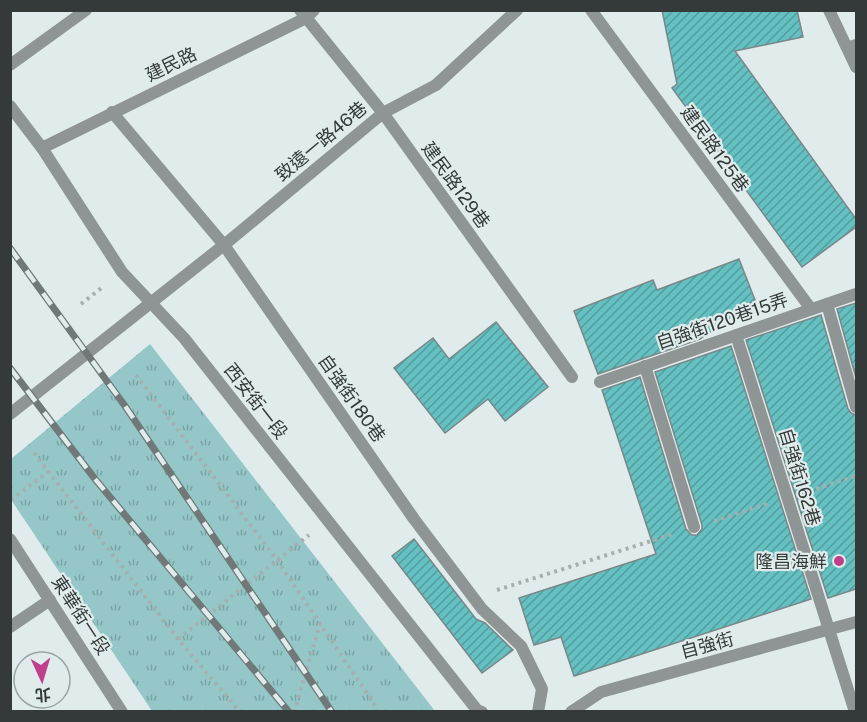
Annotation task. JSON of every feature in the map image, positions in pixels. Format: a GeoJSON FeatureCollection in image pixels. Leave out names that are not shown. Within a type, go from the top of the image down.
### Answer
{"type":"FeatureCollection","features":[{"type":"Feature","properties":{"kind":"street"},"geometry":{"type":"LineString","coordinates":[[10,65],[86,10]]}},
{"type":"Feature","properties":{"kind":"street","name":"致遠一路46巷"},"geometry":{"type":"LineString","coordinates":[[10,414],[224,245],[383,113],[436,85],[517,10]]}},
{"type":"Feature","properties":{"kind":"street","name":"建民路125巷"},"geometry":{"type":"LineString","coordinates":[[591,10],[811,309]]}},
{"type":"Feature","properties":{"kind":"street"},"geometry":{"type":"LineString","coordinates":[[829,10],[852,47],[856,68]]}},
{"type":"Feature","properties":{"kind":"street","name":"建民路129巷"},"geometry":{"type":"LineString","coordinates":[[307,13],[383,113],[572,377]]}},
{"type":"Feature","properties":{"kind":"street","name":"建民路"},"geometry":{"type":"LineString","coordinates":[[42,148],[307,13]]}},
{"type":"Feature","properties":{"kind":"street","name":"西安街一段"},"geometry":{"type":"LineString","coordinates":[[10,106],[42,148],[122,272],[184,338],[477,710],[482,711]]}},
{"type":"Feature","properties":{"kind":"street","name":"自強街180巷"},"geometry":{"type":"LineString","coordinates":[[112,112],[224,245],[407,510],[482,609],[520,646],[542,689],[538,711]]}},
{"type":"Feature","properties":{"kind":"street","name":"自強街120巷15弄"},"geometry":{"type":"LineString","coordinates":[[600,382],[856,294]]}},
{"type":"Feature","properties":{"kind":"street"},"geometry":{"type":"LineString","coordinates":[[826,304],[856,407]]}},
{"type":"Feature","properties":{"kind":"street","name":"自強街162巷"},"geometry":{"type":"LineString","coordinates":[[736,335],[855,711]]}},
{"type":"Feature","properties":{"kind":"street"},"geometry":{"type":"LineString","coordinates":[[645,366],[694,527]]}},
{"type":"Feature","properties":{"kind":"street","name":"東華街一段"},"geometry":{"type":"LineString","coordinates":[[10,539],[122,711]]}},
{"type":"Feature","properties":{"kind":"street"},"geometry":{"type":"LineString","coordinates":[[10,627],[50,600]]}},
{"type":"Feature","properties":{"kind":"street","name":"自強街"},"geometry":{"type":"LineString","coordinates":[[571,711],[601,692],[856,622]]}},
{"type":"Feature","properties":{"kind":"path"},"geometry":{"type":"LineString","coordinates":[[81,304],[108,284]]}},
{"type":"Feature","properties":{"kind":"path"},"geometry":{"type":"LineString","coordinates":[[136,375],[277,560],[377,711]]}},
{"type":"Feature","properties":{"kind":"path"},"geometry":{"type":"LineString","coordinates":[[34,453],[178,639],[240,711]]}},
{"type":"Feature","properties":{"kind":"path"},"geometry":{"type":"LineString","coordinates":[[11,500],[48,472]]}},
{"type":"Feature","properties":{"kind":"path"},"geometry":{"type":"LineString","coordinates":[[474,598],[856,476]]}},
{"type":"Feature","properties":{"kind":"path"},"geometry":{"type":"LineString","coordinates":[[178,639],[327,520]]}},
{"type":"Feature","properties":{"kind":"path"},"geometry":{"type":"LineString","coordinates":[[294,711],[320,624]]}},
{"type":"Feature","properties":{"kind":"green space"},"geometry":{"type":"Polygon","coordinates":[[[150,344],[435,711],[152,711],[10,498],[11,459],[150,344]]]}},
{"type":"Feature","properties":{"kind":"building"},"geometry":{"type":"Polygon","coordinates":[[[662,10],[797,10],[803,37],[735,51],[856,219],[856,227],[802,267],[672,88],[677,84],[662,10]]]}},
{"type":"Feature","properties":{"kind":"building"},"geometry":{"type":"Polygon","coordinates":[[[739,259],[755,300],[700,339],[598,374],[574,311],[653,280],[657,290],[739,259]]]}},
{"type":"Feature","properties":{"kind":"building"},"geometry":{"type":"Polygon","coordinates":[[[856,303],[856,378],[837,309],[856,303]]]}},
{"type":"Feature","properties":{"kind":"building"},"geometry":{"type":"Polygon","coordinates":[[[821,315],[848,409],[856,415],[856,589],[828,598],[746,340],[821,315]]]}},
{"type":"Feature","properties":{"kind":"building"},"geometry":{"type":"Polygon","coordinates":[[[496,322],[548,387],[505,421],[488,399],[445,433],[394,368],[433,338],[449,359],[496,322]]]}},
{"type":"Feature","properties":{"kind":"building"},"geometry":{"type":"Polygon","coordinates":[[[731,346],[811,599],[574,676],[561,637],[534,645],[519,598],[656,554],[602,390],[640,377],[686,529],[692,535],[697,535],[702,525],[655,372],[731,346]]]}},
{"type":"Feature","properties":{"kind":"building"},"geometry":{"type":"Polygon","coordinates":[[[414,539],[476,619],[485,623],[513,650],[482,673],[392,556],[414,539]]]}},
{"type":"Feature","properties":{"kind":"railway"},"geometry":{"type":"LineString","coordinates":[[10,248],[125,406],[332,712]]}},
{"type":"Feature","properties":{"kind":"railway"},"geometry":{"type":"LineString","coordinates":[[10,368],[95,479],[289,712]]}},
{"type":"Feature","properties":{"kind":"place","name":"隆昌海鮮"},"geometry":{"type":"Point","coordinates":[839,561]}}]}
